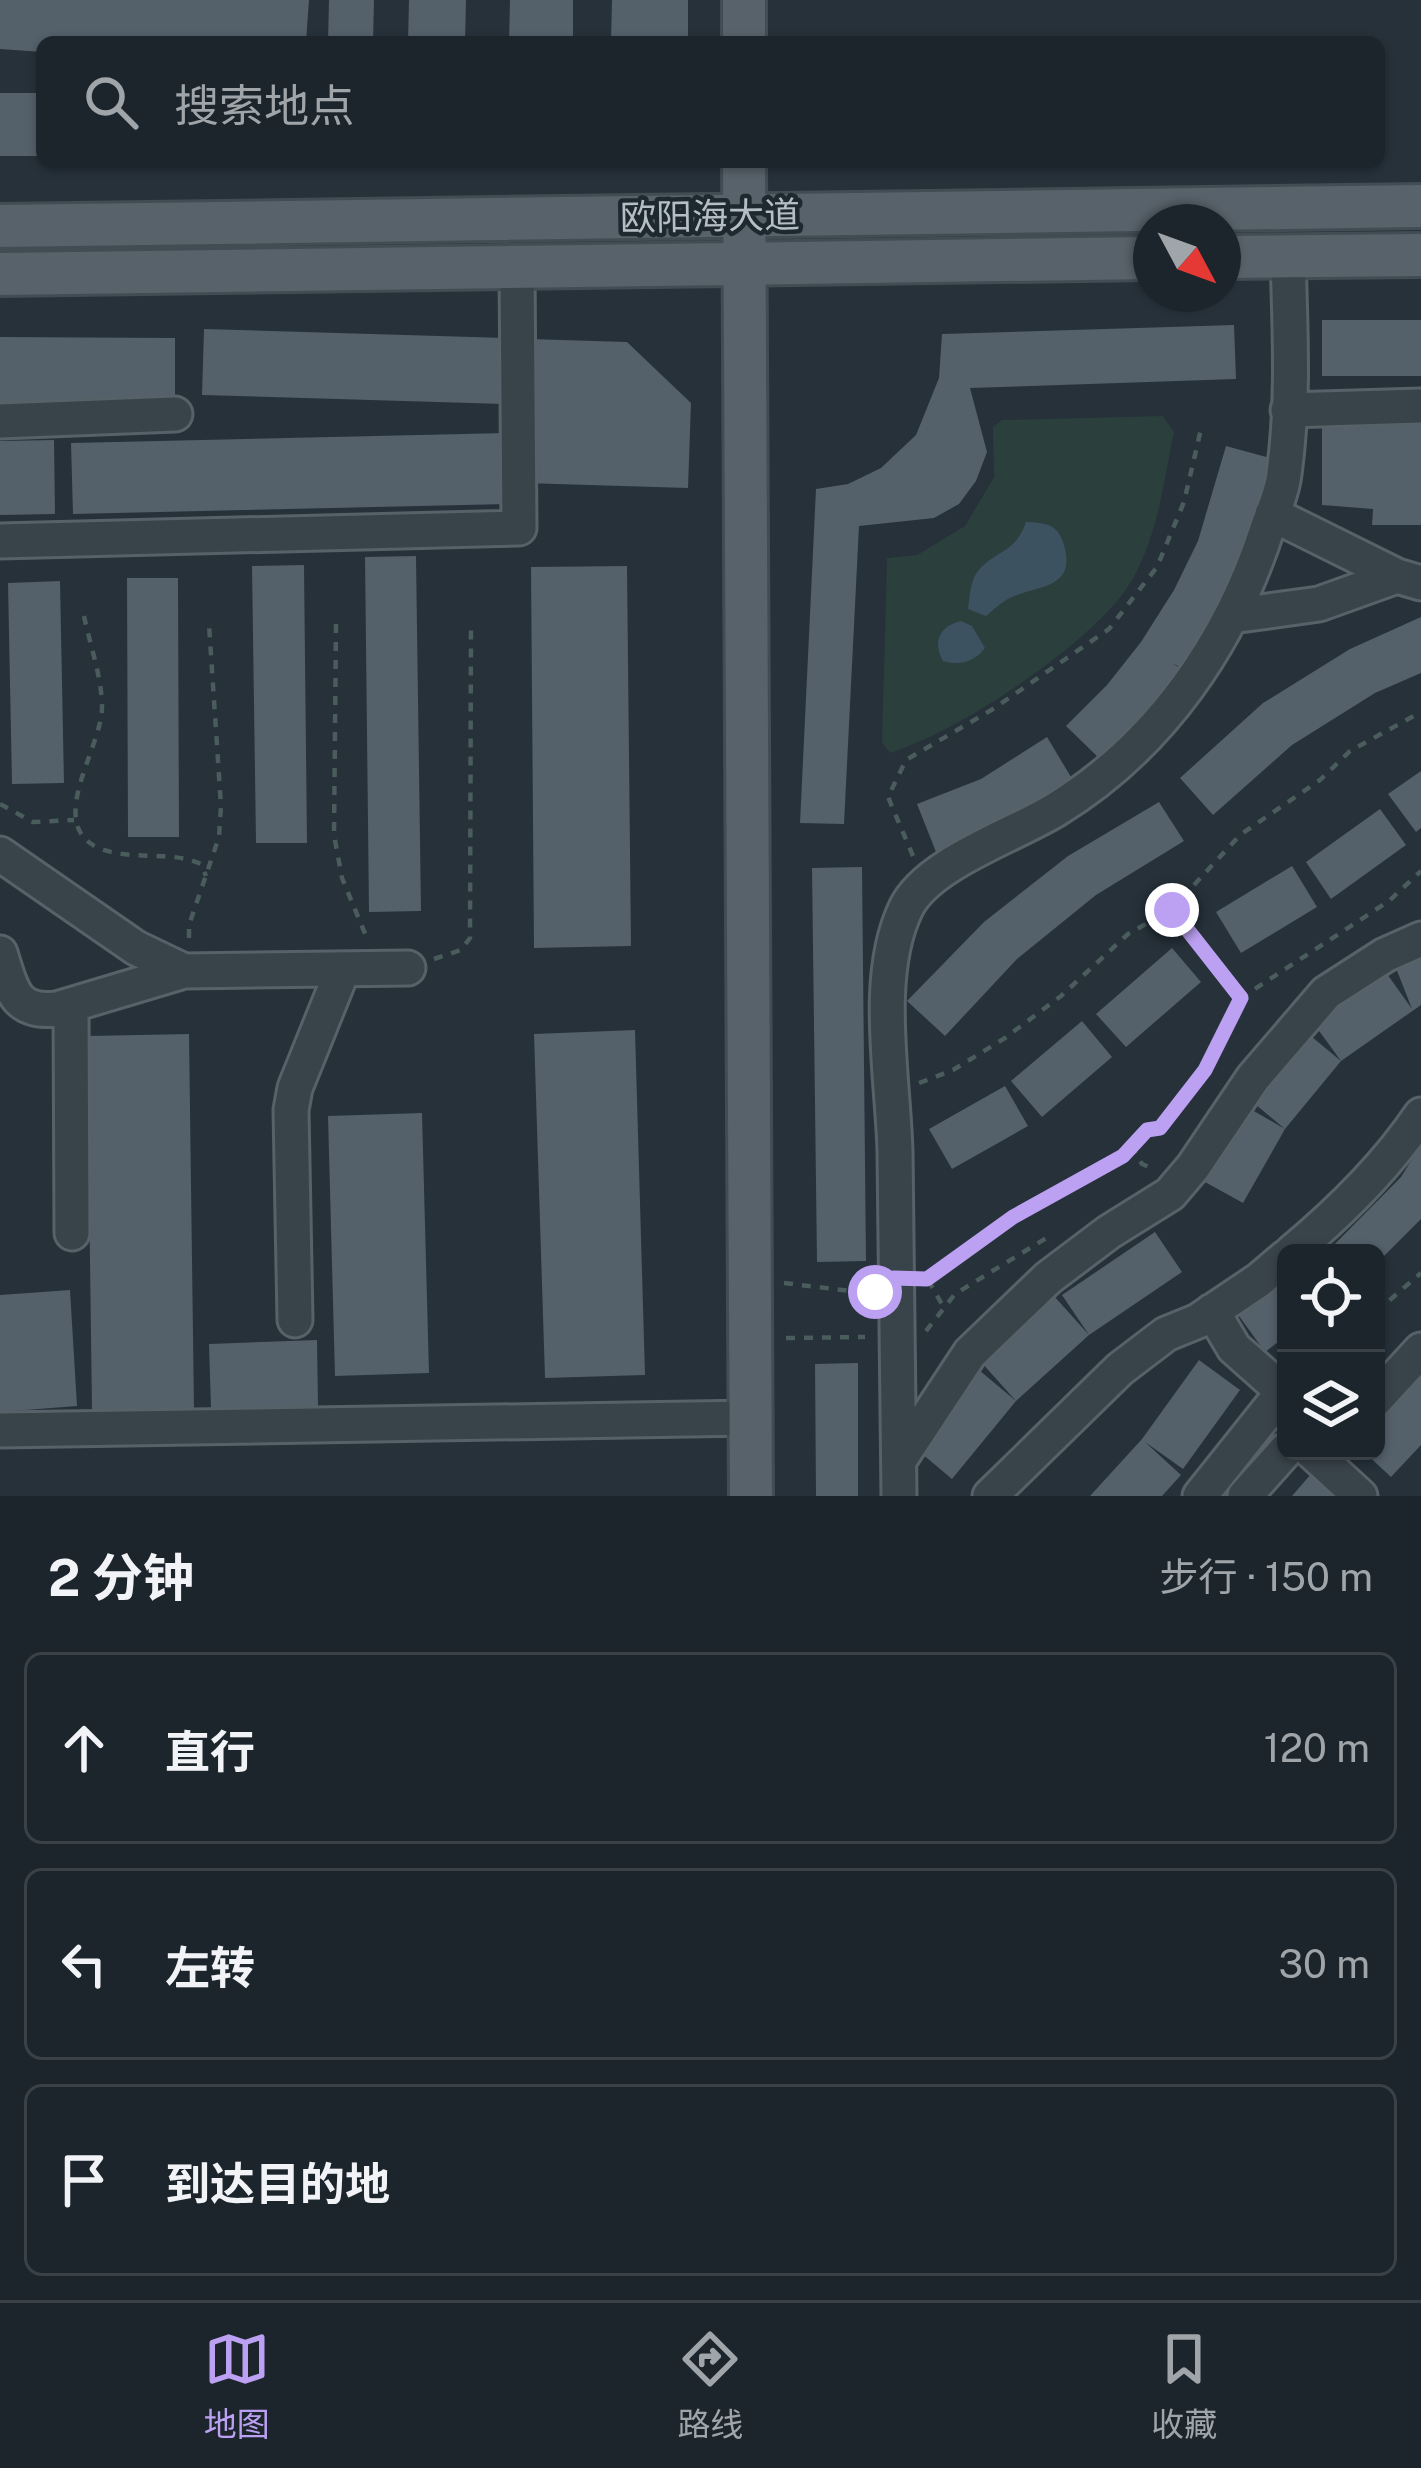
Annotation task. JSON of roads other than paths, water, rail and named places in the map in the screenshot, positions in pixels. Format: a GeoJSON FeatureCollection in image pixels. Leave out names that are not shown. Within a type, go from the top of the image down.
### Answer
{"type":"FeatureCollection","features":[{"type":"Feature","properties":{"kind":"main road"},"geometry":{"type":"LineString","coordinates":[[744,0],[744,36]]}},
{"type":"Feature","properties":{"kind":"main road"},"geometry":{"type":"LineString","coordinates":[[744,168],[752,1496]]}},
{"type":"Feature","properties":{"kind":"main road","name":"欧阳海大道"},"geometry":{"type":"LineString","coordinates":[[0,226],[1421,206]]}},
{"type":"Feature","properties":{"kind":"main road"},"geometry":{"type":"LineString","coordinates":[[1241,257],[1421,254]]}},
{"type":"Feature","properties":{"kind":"main road","name":"欧阳海大道"},"geometry":{"type":"LineString","coordinates":[[0,274],[1133,258]]}},
{"type":"Feature","properties":{"kind":"street"},"geometry":{"type":"LineString","coordinates":[[899,1479],[887,977],[896,929],[924,882],[1083,793],[1148,734],[1203,670],[1250,583],[1284,478],[1288,256]]}},
{"type":"Feature","properties":{"kind":"street"},"geometry":{"type":"LineString","coordinates":[[0,541],[518,528],[517,267]]}},
{"type":"Feature","properties":{"kind":"street"},"geometry":{"type":"LineString","coordinates":[[1288,410],[1421,406]]}},
{"type":"Feature","properties":{"kind":"street"},"geometry":{"type":"LineString","coordinates":[[0,421],[175,414]]}},
{"type":"Feature","properties":{"kind":"street"},"geometry":{"type":"LineString","coordinates":[[1272,514],[1409,579]]}},
{"type":"Feature","properties":{"kind":"street"},"geometry":{"type":"LineString","coordinates":[[1232,616],[1319,604],[1409,579]]}},
{"type":"Feature","properties":{"kind":"street"},"geometry":{"type":"LineString","coordinates":[[0,854],[136,948],[187,971]]}},
{"type":"Feature","properties":{"kind":"street"},"geometry":{"type":"LineString","coordinates":[[899,1479],[970,1353],[1048,1278],[1170,1194],[1253,1078],[1325,993],[1421,938]]}},
{"type":"Feature","properties":{"kind":"street"},"geometry":{"type":"LineString","coordinates":[[0,953],[11,991],[39,1011],[187,971],[408,968]]}},
{"type":"Feature","properties":{"kind":"street"},"geometry":{"type":"LineString","coordinates":[[295,1320],[291,1110],[295,1088],[356,968]]}},
{"type":"Feature","properties":{"kind":"street"},"geometry":{"type":"LineString","coordinates":[[71,1005],[72,1233]]}},
{"type":"Feature","properties":{"kind":"street"},"geometry":{"type":"LineString","coordinates":[[1301,1244],[1403,1142],[1421,1115]]}},
{"type":"Feature","properties":{"kind":"street"},"geometry":{"type":"LineString","coordinates":[[990,1496],[1120,1369],[1277,1263]]}},
{"type":"Feature","properties":{"kind":"street"},"geometry":{"type":"LineString","coordinates":[[1212,1311],[1234,1348],[1277,1386]]}},
{"type":"Feature","properties":{"kind":"street"},"geometry":{"type":"LineString","coordinates":[[1385,1389],[1421,1350]]}},
{"type":"Feature","properties":{"kind":"street"},"geometry":{"type":"LineString","coordinates":[[1201,1496],[1277,1403]]}},
{"type":"Feature","properties":{"kind":"street"},"geometry":{"type":"LineString","coordinates":[[0,1430],[751,1418]]}},
{"type":"Feature","properties":{"kind":"street"},"geometry":{"type":"LineString","coordinates":[[1245,1496],[1277,1460]]}},
{"type":"Feature","properties":{"kind":"street"},"geometry":{"type":"LineString","coordinates":[[1321,1460],[1360,1496]]}},
{"type":"Feature","properties":{"kind":"water"},"geometry":{"type":"Polygon","coordinates":[[[1026,522],[1057,531],[1066,556],[1062,575],[1008,599],[986,616],[968,609],[978,571],[1016,540],[1026,522]]]}},
{"type":"Feature","properties":{"kind":"water"},"geometry":{"type":"Polygon","coordinates":[[[961,621],[972,626],[985,648],[966,662],[943,661],[940,635],[961,621]]]}}]}
